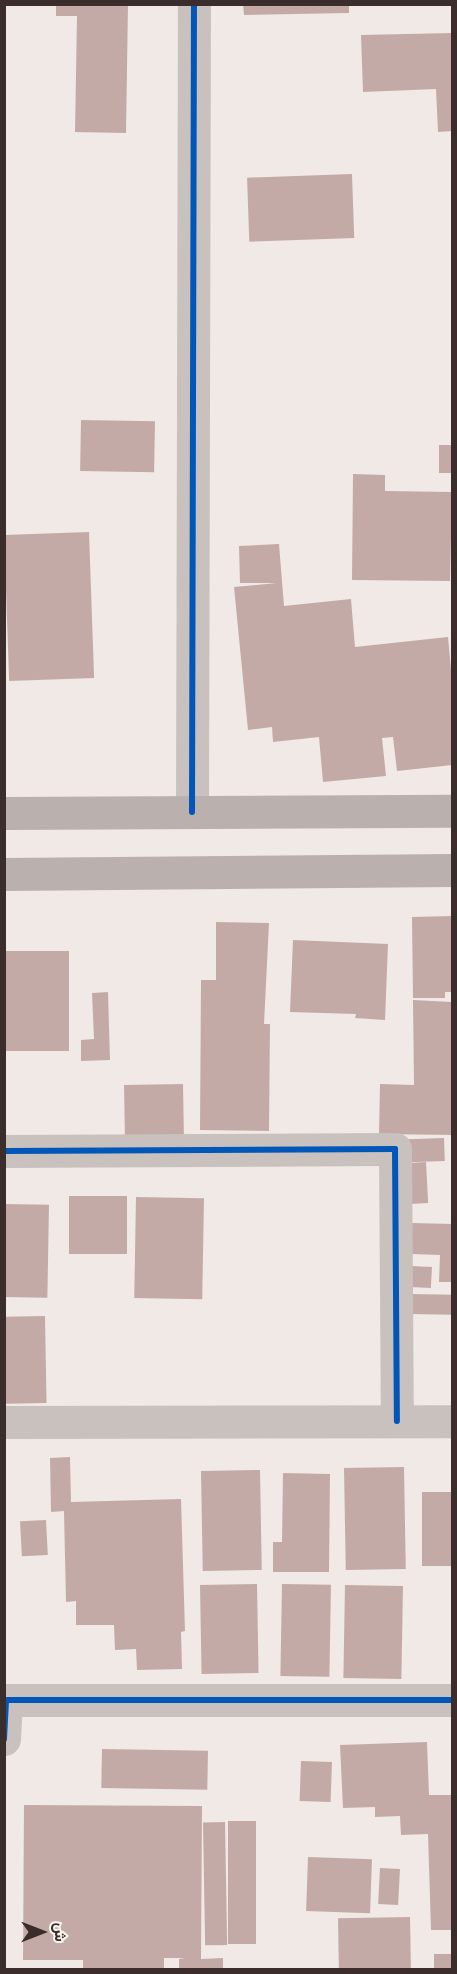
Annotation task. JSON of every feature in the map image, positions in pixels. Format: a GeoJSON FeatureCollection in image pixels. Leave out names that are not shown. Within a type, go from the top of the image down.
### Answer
{"type":"FeatureCollection","features":[{"type":"Feature","properties":{"kind":"street"},"geometry":{"type":"LineString","coordinates":[[192,812],[194,4]]}},
{"type":"Feature","properties":{"kind":"street"},"geometry":{"type":"LineString","coordinates":[[4,813],[453,811]]}},
{"type":"Feature","properties":{"kind":"street"},"geometry":{"type":"LineString","coordinates":[[4,874],[453,870]]}},
{"type":"Feature","properties":{"kind":"street"},"geometry":{"type":"LineString","coordinates":[[4,1151],[395,1149],[397,1421]]}},
{"type":"Feature","properties":{"kind":"street"},"geometry":{"type":"LineString","coordinates":[[4,1422],[453,1421]]}},
{"type":"Feature","properties":{"kind":"street"},"geometry":{"type":"LineString","coordinates":[[4,1739],[6,1700],[453,1700]]}},
{"type":"Feature","properties":{"kind":"building"},"geometry":{"type":"Polygon","coordinates":[[[56,4],[128,4],[126,133],[75,132],[77,16],[56,16],[56,4]]]}},
{"type":"Feature","properties":{"kind":"building"},"geometry":{"type":"Polygon","coordinates":[[[243,4],[349,4],[349,13],[244,15],[243,4]]]}},
{"type":"Feature","properties":{"kind":"building"},"geometry":{"type":"Polygon","coordinates":[[[452,33],[452,131],[438,132],[436,89],[363,92],[361,35],[452,33]]]}},
{"type":"Feature","properties":{"kind":"building"},"geometry":{"type":"Polygon","coordinates":[[[352,174],[354,238],[249,242],[247,178],[352,174]]]}},
{"type":"Feature","properties":{"kind":"building"},"geometry":{"type":"Polygon","coordinates":[[[81,420],[155,421],[154,472],[80,471],[81,420]]]}},
{"type":"Feature","properties":{"kind":"building"},"geometry":{"type":"Polygon","coordinates":[[[439,445],[452,445],[452,473],[439,473],[439,445]]]}},
{"type":"Feature","properties":{"kind":"building"},"geometry":{"type":"Polygon","coordinates":[[[353,474],[385,475],[385,491],[452,492],[450,581],[352,580],[353,474]]]}},
{"type":"Feature","properties":{"kind":"building"},"geometry":{"type":"Polygon","coordinates":[[[89,532],[94,678],[9,681],[4,535],[89,532]]]}},
{"type":"Feature","properties":{"kind":"building"},"geometry":{"type":"Polygon","coordinates":[[[279,544],[284,606],[351,599],[355,647],[448,637],[452,680],[452,765],[397,771],[393,737],[382,738],[386,776],[323,782],[319,737],[273,742],[272,727],[248,730],[234,587],[277,583],[240,583],[239,546],[279,544]]]}},
{"type":"Feature","properties":{"kind":"building"},"geometry":{"type":"Polygon","coordinates":[[[452,916],[452,992],[445,992],[445,998],[413,998],[412,917],[452,916]]]}},
{"type":"Feature","properties":{"kind":"building"},"geometry":{"type":"Polygon","coordinates":[[[216,922],[269,923],[264,1024],[270,1024],[269,1131],[200,1130],[201,980],[216,980],[216,922]]]}},
{"type":"Feature","properties":{"kind":"building"},"geometry":{"type":"Polygon","coordinates":[[[293,940],[388,944],[385,1020],[355,1018],[356,1014],[290,1012],[293,940]]]}},
{"type":"Feature","properties":{"kind":"building"},"geometry":{"type":"Polygon","coordinates":[[[4,951],[69,951],[69,1051],[4,1051],[4,951]]]}},
{"type":"Feature","properties":{"kind":"building"},"geometry":{"type":"Polygon","coordinates":[[[108,992],[110,1060],[81,1061],[81,1040],[94,1039],[92,993],[108,992]]]}},
{"type":"Feature","properties":{"kind":"building"},"geometry":{"type":"Polygon","coordinates":[[[413,1000],[452,1002],[452,1135],[379,1134],[380,1084],[414,1085],[413,1000]]]}},
{"type":"Feature","properties":{"kind":"building"},"geometry":{"type":"Polygon","coordinates":[[[183,1084],[184,1138],[125,1139],[124,1085],[183,1084]]]}},
{"type":"Feature","properties":{"kind":"building"},"geometry":{"type":"Polygon","coordinates":[[[444,1138],[445,1161],[408,1162],[407,1139],[444,1138]]]}},
{"type":"Feature","properties":{"kind":"building"},"geometry":{"type":"Polygon","coordinates":[[[426,1162],[428,1203],[410,1204],[408,1163],[426,1162]]]}},
{"type":"Feature","properties":{"kind":"building"},"geometry":{"type":"Polygon","coordinates":[[[69,1196],[127,1196],[127,1254],[69,1254],[69,1196]]]}},
{"type":"Feature","properties":{"kind":"building"},"geometry":{"type":"Polygon","coordinates":[[[136,1197],[204,1198],[202,1299],[134,1298],[136,1197]]]}},
{"type":"Feature","properties":{"kind":"building"},"geometry":{"type":"Polygon","coordinates":[[[4,1204],[49,1205],[47,1298],[4,1297],[4,1204]]]}},
{"type":"Feature","properties":{"kind":"building"},"geometry":{"type":"Polygon","coordinates":[[[412,1223],[452,1224],[452,1282],[439,1282],[440,1255],[411,1254],[412,1223]]]}},
{"type":"Feature","properties":{"kind":"building"},"geometry":{"type":"Polygon","coordinates":[[[411,1266],[432,1267],[431,1288],[410,1287],[411,1266]]]}},
{"type":"Feature","properties":{"kind":"building"},"geometry":{"type":"Polygon","coordinates":[[[410,1294],[452,1295],[452,1315],[410,1314],[410,1294]]]}},
{"type":"Feature","properties":{"kind":"building"},"geometry":{"type":"Polygon","coordinates":[[[45,1316],[47,1403],[6,1404],[4,1317],[45,1316]]]}},
{"type":"Feature","properties":{"kind":"building"},"geometry":{"type":"Polygon","coordinates":[[[70,1457],[71,1502],[181,1499],[185,1631],[181,1632],[182,1669],[137,1670],[136,1649],[115,1650],[114,1625],[76,1625],[76,1601],[66,1602],[64,1511],[51,1512],[50,1458],[70,1457]]]}},
{"type":"Feature","properties":{"kind":"building"},"geometry":{"type":"Polygon","coordinates":[[[404,1467],[406,1569],[346,1570],[344,1468],[404,1467]]]}},
{"type":"Feature","properties":{"kind":"building"},"geometry":{"type":"Polygon","coordinates":[[[260,1470],[262,1570],[203,1571],[201,1471],[260,1470]]]}},
{"type":"Feature","properties":{"kind":"building"},"geometry":{"type":"Polygon","coordinates":[[[283,1473],[330,1474],[329,1572],[273,1572],[273,1542],[282,1542],[283,1473]]]}},
{"type":"Feature","properties":{"kind":"building"},"geometry":{"type":"Polygon","coordinates":[[[422,1492],[452,1492],[452,1566],[422,1566],[422,1492]]]}},
{"type":"Feature","properties":{"kind":"building"},"geometry":{"type":"Polygon","coordinates":[[[46,1520],[48,1555],[22,1556],[20,1521],[46,1520]]]}},
{"type":"Feature","properties":{"kind":"building"},"geometry":{"type":"Polygon","coordinates":[[[257,1584],[259,1673],[202,1674],[200,1585],[257,1584]]]}},
{"type":"Feature","properties":{"kind":"building"},"geometry":{"type":"Polygon","coordinates":[[[282,1584],[331,1585],[329,1677],[280,1676],[282,1584]]]}},
{"type":"Feature","properties":{"kind":"building"},"geometry":{"type":"Polygon","coordinates":[[[345,1585],[403,1586],[401,1679],[343,1678],[345,1585]]]}},
{"type":"Feature","properties":{"kind":"building"},"geometry":{"type":"Polygon","coordinates":[[[427,1742],[429,1795],[452,1795],[452,1930],[431,1930],[428,1834],[401,1835],[400,1816],[375,1817],[375,1807],[343,1808],[340,1745],[427,1742]]]}},
{"type":"Feature","properties":{"kind":"building"},"geometry":{"type":"Polygon","coordinates":[[[102,1749],[208,1751],[207,1790],[101,1788],[102,1749]]]}},
{"type":"Feature","properties":{"kind":"building"},"geometry":{"type":"Polygon","coordinates":[[[301,1761],[332,1762],[331,1802],[300,1801],[301,1761]]]}},
{"type":"Feature","properties":{"kind":"building"},"geometry":{"type":"Polygon","coordinates":[[[24,1805],[202,1806],[201,1959],[223,1958],[223,1970],[179,1970],[179,1959],[185,1958],[164,1958],[164,1970],[83,1970],[83,1960],[23,1960],[24,1805]]]}},
{"type":"Feature","properties":{"kind":"building"},"geometry":{"type":"Polygon","coordinates":[[[228,1821],[256,1821],[256,1944],[228,1944],[228,1821]]]}},
{"type":"Feature","properties":{"kind":"building"},"geometry":{"type":"Polygon","coordinates":[[[203,1822],[225,1822],[227,1945],[205,1945],[203,1822]]]}},
{"type":"Feature","properties":{"kind":"building"},"geometry":{"type":"Polygon","coordinates":[[[308,1857],[372,1859],[370,1913],[306,1911],[308,1857]]]}},
{"type":"Feature","properties":{"kind":"building"},"geometry":{"type":"Polygon","coordinates":[[[380,1868],[400,1869],[398,1905],[378,1904],[380,1868]]]}},
{"type":"Feature","properties":{"kind":"building"},"geometry":{"type":"Polygon","coordinates":[[[410,1917],[411,1970],[339,1970],[338,1918],[410,1917]]]}},
{"type":"Feature","properties":{"kind":"building"},"geometry":{"type":"Polygon","coordinates":[[[434,1954],[452,1954],[452,1970],[434,1970],[434,1954]]]}},
{"type":"Feature","properties":{"kind":"cycle path"},"geometry":{"type":"LineString","coordinates":[[192,812],[194,4]]}},
{"type":"Feature","properties":{"kind":"cycle path"},"geometry":{"type":"LineString","coordinates":[[4,1151],[395,1149],[397,1421]]}},
{"type":"Feature","properties":{"kind":"cycle path"},"geometry":{"type":"LineString","coordinates":[[4,1739],[6,1700],[452,1700]]}}]}
